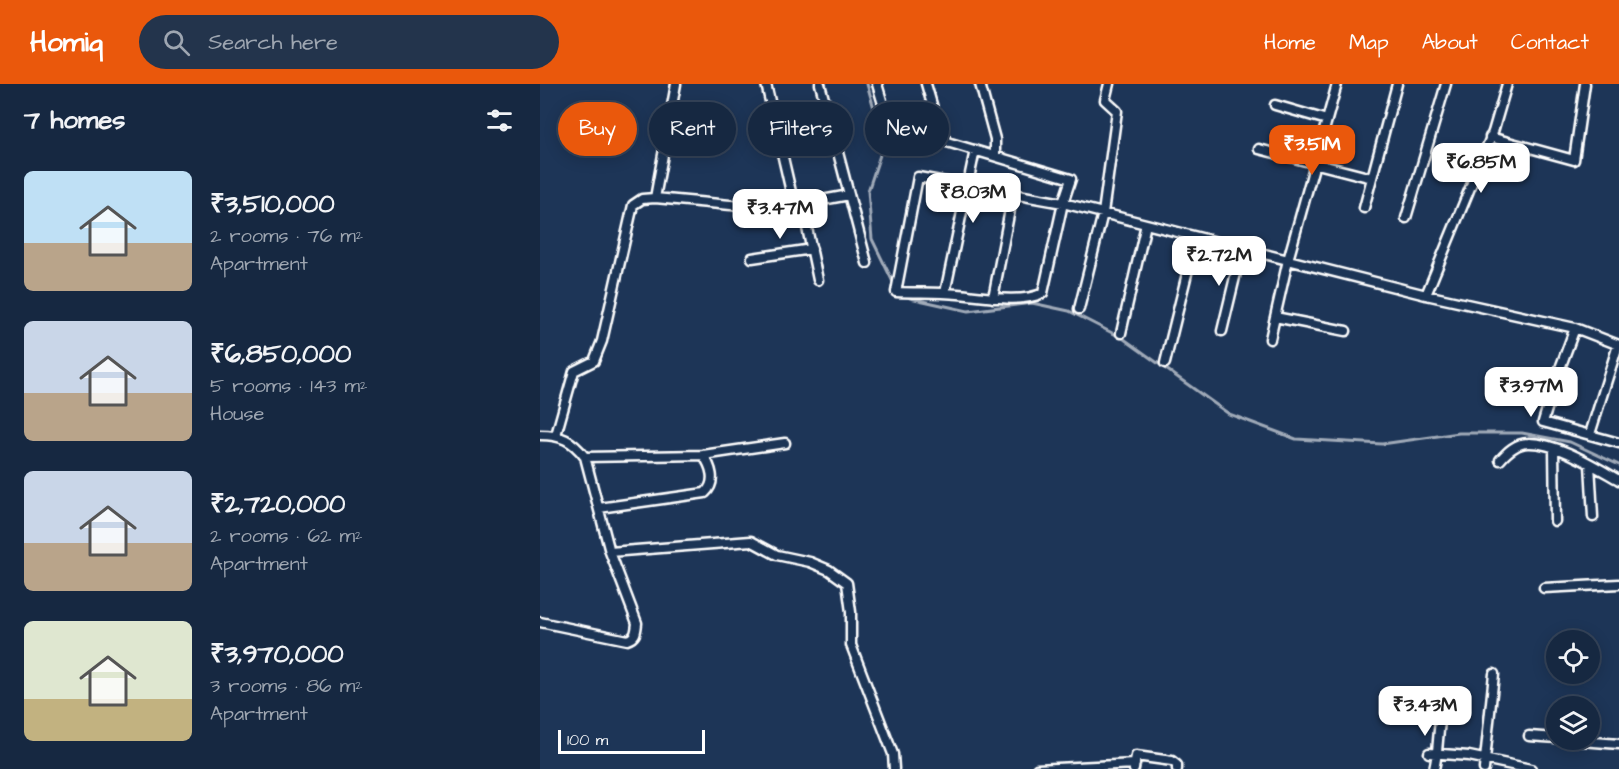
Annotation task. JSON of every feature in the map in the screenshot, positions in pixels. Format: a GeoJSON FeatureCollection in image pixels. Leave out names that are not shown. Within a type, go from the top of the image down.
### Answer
{"type":"FeatureCollection","features":[{"type":"Feature","properties":{"kind":"street"},"geometry":{"type":"LineString","coordinates":[[655,198],[676,84]]}},
{"type":"Feature","properties":{"kind":"street"},"geometry":{"type":"LineString","coordinates":[[766,84],[812,249],[818,280]]}},
{"type":"Feature","properties":{"kind":"street"},"geometry":{"type":"LineString","coordinates":[[820,84],[867,263]]}},
{"type":"Feature","properties":{"kind":"street"},"geometry":{"type":"LineString","coordinates":[[877,84],[882,102]]}},
{"type":"Feature","properties":{"kind":"street"},"geometry":{"type":"LineString","coordinates":[[926,84],[942,137],[946,142],[1071,179],[1064,203],[1043,293],[1036,297],[993,298],[945,293],[896,292],[918,177],[1064,203],[1426,295],[1575,328],[1619,345],[1590,434]]}},
{"type":"Feature","properties":{"kind":"street"},"geometry":{"type":"LineString","coordinates":[[980,84],[995,138],[995,156]]}},
{"type":"Feature","properties":{"kind":"street"},"geometry":{"type":"LineString","coordinates":[[1079,309],[1103,213],[1117,111],[1105,100],[1109,84]]}},
{"type":"Feature","properties":{"kind":"street"},"geometry":{"type":"LineString","coordinates":[[1270,339],[1288,260],[1337,84]]}},
{"type":"Feature","properties":{"kind":"street"},"geometry":{"type":"LineString","coordinates":[[1364,208],[1397,84]]}},
{"type":"Feature","properties":{"kind":"street"},"geometry":{"type":"LineString","coordinates":[[1406,218],[1446,84]]}},
{"type":"Feature","properties":{"kind":"street"},"geometry":{"type":"LineString","coordinates":[[1426,295],[1493,132],[1506,84]]}},
{"type":"Feature","properties":{"kind":"street"},"geometry":{"type":"LineString","coordinates":[[1490,137],[1574,160],[1585,84]]}},
{"type":"Feature","properties":{"kind":"street"},"geometry":{"type":"LineString","coordinates":[[1275,105],[1327,120]]}},
{"type":"Feature","properties":{"kind":"street"},"geometry":{"type":"LineString","coordinates":[[1259,149],[1372,178]]}},
{"type":"Feature","properties":{"kind":"street"},"geometry":{"type":"LineString","coordinates":[[945,293],[975,150]]}},
{"type":"Feature","properties":{"kind":"street"},"geometry":{"type":"LineString","coordinates":[[993,298],[1013,194]]}},
{"type":"Feature","properties":{"kind":"street"},"geometry":{"type":"LineString","coordinates":[[556,435],[574,370],[594,361],[602,341],[633,204],[642,199],[655,198],[774,209],[849,195]]}},
{"type":"Feature","properties":{"kind":"street"},"geometry":{"type":"LineString","coordinates":[[1121,333],[1146,224]]}},
{"type":"Feature","properties":{"kind":"street"},"geometry":{"type":"LineString","coordinates":[[1165,363],[1196,237]]}},
{"type":"Feature","properties":{"kind":"street"},"geometry":{"type":"LineString","coordinates":[[1222,331],[1242,248]]}},
{"type":"Feature","properties":{"kind":"street"},"geometry":{"type":"LineString","coordinates":[[752,258],[812,249]]}},
{"type":"Feature","properties":{"kind":"street"},"geometry":{"type":"LineString","coordinates":[[1275,317],[1346,332]]}},
{"type":"Feature","properties":{"kind":"street"},"geometry":{"type":"LineString","coordinates":[[1575,328],[1543,423],[1619,443]]}},
{"type":"Feature","properties":{"kind":"street"},"geometry":{"type":"LineString","coordinates":[[540,435],[556,435],[578,448],[585,457],[610,552],[637,623],[636,634],[632,639],[627,640],[540,622]]}},
{"type":"Feature","properties":{"kind":"street"},"geometry":{"type":"LineString","coordinates":[[585,457],[703,454],[785,443]]}},
{"type":"Feature","properties":{"kind":"street"},"geometry":{"type":"LineString","coordinates":[[1500,460],[1510,449],[1527,443],[1554,448],[1619,480]]}},
{"type":"Feature","properties":{"kind":"street"},"geometry":{"type":"LineString","coordinates":[[1554,448],[1555,522]]}},
{"type":"Feature","properties":{"kind":"street"},"geometry":{"type":"LineString","coordinates":[[598,508],[705,493],[710,488],[712,476],[709,462],[703,454]]}},
{"type":"Feature","properties":{"kind":"street"},"geometry":{"type":"LineString","coordinates":[[1590,464],[1593,517]]}},
{"type":"Feature","properties":{"kind":"street"},"geometry":{"type":"LineString","coordinates":[[610,552],[751,541],[777,555],[810,562],[829,570],[847,583],[851,612],[851,645],[894,754],[894,769]]}},
{"type":"Feature","properties":{"kind":"street"},"geometry":{"type":"LineString","coordinates":[[1544,588],[1619,584]]}},
{"type":"Feature","properties":{"kind":"street"},"geometry":{"type":"LineString","coordinates":[[1484,769],[1494,674]]}},
{"type":"Feature","properties":{"kind":"street"},"geometry":{"type":"LineString","coordinates":[[1434,769],[1434,753],[1442,712]]}},
{"type":"Feature","properties":{"kind":"street"},"geometry":{"type":"LineString","coordinates":[[1529,736],[1546,737]]}},
{"type":"Feature","properties":{"kind":"street"},"geometry":{"type":"LineString","coordinates":[[1600,742],[1619,744]]}},
{"type":"Feature","properties":{"kind":"street"},"geometry":{"type":"LineString","coordinates":[[1434,753],[1485,759],[1531,769]]}},
{"type":"Feature","properties":{"kind":"street"},"geometry":{"type":"LineString","coordinates":[[1036,769],[1134,766],[1136,756],[1172,761],[1177,765],[1177,769]]}},
{"type":"Feature","properties":{"kind":"waterway"},"geometry":{"type":"LineString","coordinates":[[867,84],[884,143],[868,191],[872,239],[896,286]]}},
{"type":"Feature","properties":{"kind":"waterway"},"geometry":{"type":"LineString","coordinates":[[906,295],[910,298],[968,311],[1032,303],[1069,311],[1124,339],[1229,414],[1296,439],[1382,444],[1459,433],[1522,433],[1570,442],[1619,465]]}}]}
